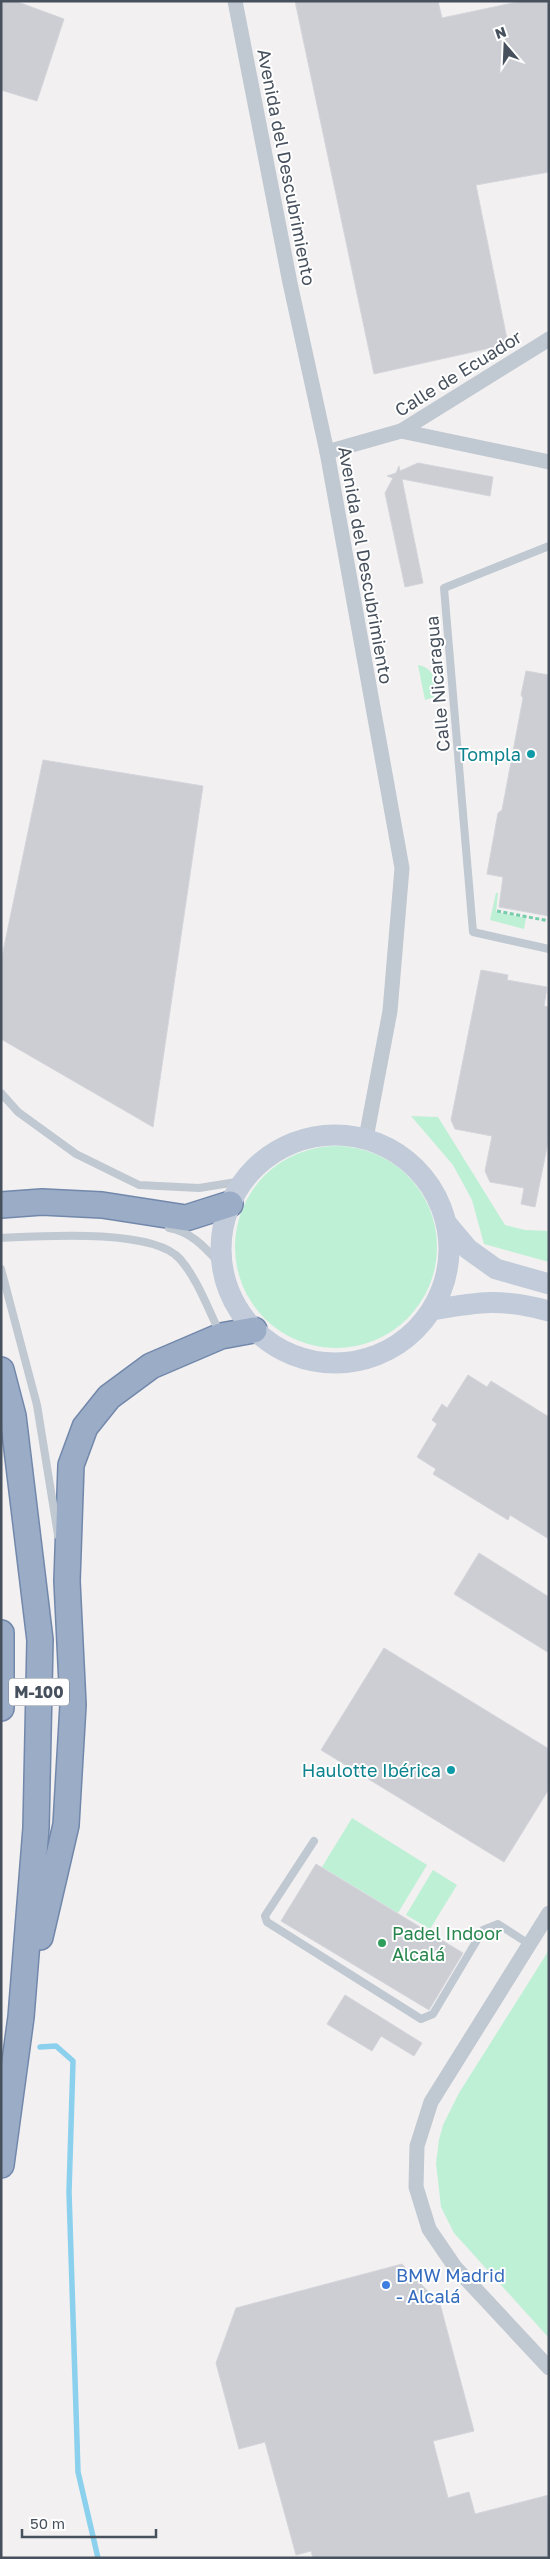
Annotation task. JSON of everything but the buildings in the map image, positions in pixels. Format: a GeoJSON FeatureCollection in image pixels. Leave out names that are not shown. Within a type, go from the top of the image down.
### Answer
{"type":"FeatureCollection","features":[{"type":"Feature","properties":{"kind":"highway"},"geometry":{"type":"LineString","coordinates":[[1,1204],[42,1202],[102,1205],[186,1218],[230,1204]]}},
{"type":"Feature","properties":{"kind":"highway"},"geometry":{"type":"LineString","coordinates":[[21,2017],[66,1824],[73,1705],[67,1582],[70,1465],[85,1427],[109,1397],[152,1366],[221,1336],[254,1330]]}},
{"type":"Feature","properties":{"kind":"highway","name":"M-100"},"geometry":{"type":"LineString","coordinates":[[1,1370],[13,1416],[40,1640],[36,1828],[21,2017],[1,2166]]}},
{"type":"Feature","properties":{"kind":"highway","name":"M-100"},"geometry":{"type":"LineString","coordinates":[[1,1633],[1,1708]]}},
{"type":"Feature","properties":{"kind":"main road"},"geometry":{"type":"LineString","coordinates":[[332,1134],[366,1138],[394,1151],[419,1170],[436,1195],[447,1224],[450,1254],[444,1283],[432,1310],[409,1336],[380,1354],[347,1362],[313,1361],[281,1350],[254,1330],[239,1311],[228,1290],[222,1266],[220,1245],[223,1224],[230,1204],[243,1181],[267,1157],[298,1141],[332,1134]]}},
{"type":"Feature","properties":{"kind":"main road"},"geometry":{"type":"LineString","coordinates":[[447,1224],[468,1249],[496,1269],[549,1284]]}},
{"type":"Feature","properties":{"kind":"main road"},"geometry":{"type":"LineString","coordinates":[[432,1310],[488,1300],[524,1304],[549,1311]]}},
{"type":"Feature","properties":{"kind":"street","name":"Avenida del Descubrimiento"},"geometry":{"type":"LineString","coordinates":[[235,1],[290,283],[327,452],[402,868],[390,1011],[366,1138]]}},
{"type":"Feature","properties":{"kind":"street","name":"Calle de Ecuador"},"geometry":{"type":"LineString","coordinates":[[327,452],[401,431],[549,338]]}},
{"type":"Feature","properties":{"kind":"street"},"geometry":{"type":"LineString","coordinates":[[401,431],[549,462]]}},
{"type":"Feature","properties":{"kind":"street"},"geometry":{"type":"LineString","coordinates":[[549,1913],[431,2102],[417,2146],[416,2187],[429,2228],[455,2268],[549,2368]]}},
{"type":"Feature","properties":{"kind":"lane","name":"Calle Nicaragua"},"geometry":{"type":"LineString","coordinates":[[549,546],[444,588],[473,932],[549,949]]}},
{"type":"Feature","properties":{"kind":"lane"},"geometry":{"type":"LineString","coordinates":[[1,1093],[18,1112],[76,1154],[139,1185],[199,1188],[243,1181]]}},
{"type":"Feature","properties":{"kind":"lane"},"geometry":{"type":"LineString","coordinates":[[161,1226],[179,1229],[200,1242],[222,1266]]}},
{"type":"Feature","properties":{"kind":"lane"},"geometry":{"type":"LineString","coordinates":[[1,1238],[88,1235],[122,1238],[159,1247],[179,1257],[192,1276],[221,1336]]}},
{"type":"Feature","properties":{"kind":"lane"},"geometry":{"type":"LineString","coordinates":[[1,1269],[37,1405],[67,1582]]}},
{"type":"Feature","properties":{"kind":"lane"},"geometry":{"type":"LineString","coordinates":[[314,1840],[266,1916],[267,1922],[421,2019],[433,2014],[483,1930],[498,1924],[529,1944]]}},
{"type":"Feature","properties":{"kind":"path"},"geometry":{"type":"LineString","coordinates":[[497,911],[549,921]]}},
{"type":"Feature","properties":{"kind":"green space"},"geometry":{"type":"Polygon","coordinates":[[[418,665],[431,672],[438,696],[425,700],[418,665]]]}},
{"type":"Feature","properties":{"kind":"green space"},"geometry":{"type":"Polygon","coordinates":[[[496,893],[498,893],[496,912],[526,918],[524,929],[490,920],[496,893]]]}},
{"type":"Feature","properties":{"kind":"green space"},"geometry":{"type":"Polygon","coordinates":[[[411,1116],[438,1117],[505,1225],[525,1230],[549,1231],[549,1262],[484,1244],[472,1200],[453,1165],[411,1116]]]}},
{"type":"Feature","properties":{"kind":"green space"},"geometry":{"type":"Polygon","coordinates":[[[326,1146],[346,1146],[365,1150],[384,1158],[400,1169],[414,1183],[425,1199],[433,1218],[437,1247],[433,1276],[425,1295],[414,1311],[400,1325],[384,1336],[365,1344],[346,1348],[326,1348],[307,1344],[288,1336],[272,1325],[258,1311],[247,1295],[239,1276],[235,1257],[235,1237],[239,1218],[247,1199],[258,1183],[272,1169],[288,1158],[307,1150],[326,1146]]]}},
{"type":"Feature","properties":{"kind":"green space"},"geometry":{"type":"Polygon","coordinates":[[[352,1818],[427,1865],[398,1913],[322,1867],[352,1818]]]}},
{"type":"Feature","properties":{"kind":"green space"},"geometry":{"type":"Polygon","coordinates":[[[433,1870],[457,1885],[430,1929],[406,1915],[433,1870]]]}},
{"type":"Feature","properties":{"kind":"green space"},"geometry":{"type":"Polygon","coordinates":[[[549,1950],[549,2338],[454,2233],[441,2207],[436,2163],[443,2125],[459,2093],[549,1950]]]}},
{"type":"Feature","properties":{"kind":"waterway"},"geometry":{"type":"LineString","coordinates":[[40,2047],[56,2046],[73,2061],[69,2192],[78,2472],[98,2558]]}},
{"type":"Feature","properties":{"kind":"place","name":"Tompla"},"geometry":{"type":"Point","coordinates":[531,754]}},
{"type":"Feature","properties":{"kind":"place","name":"Haulotte Ibérica"},"geometry":{"type":"Point","coordinates":[451,1770]}},
{"type":"Feature","properties":{"kind":"place","name":"Padel Indoor Alcalá"},"geometry":{"type":"Point","coordinates":[382,1943]}},
{"type":"Feature","properties":{"kind":"place","name":"BMW Madrid - Alcalá"},"geometry":{"type":"Point","coordinates":[386,2285]}}]}
